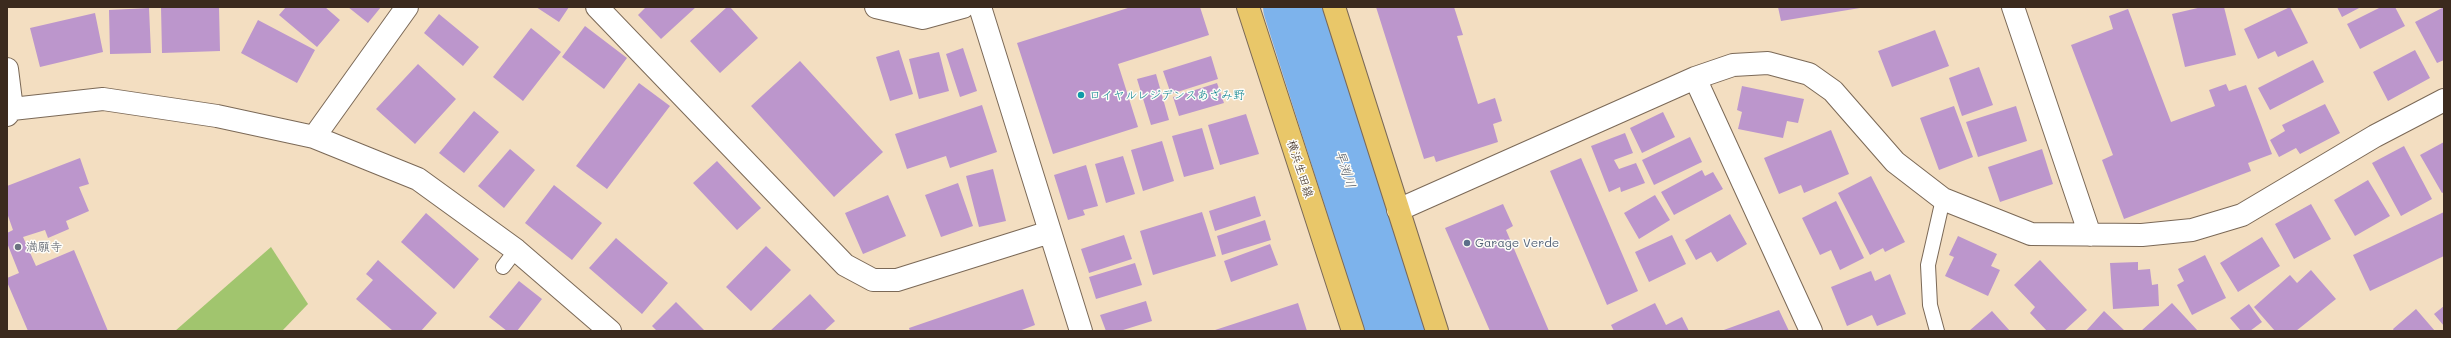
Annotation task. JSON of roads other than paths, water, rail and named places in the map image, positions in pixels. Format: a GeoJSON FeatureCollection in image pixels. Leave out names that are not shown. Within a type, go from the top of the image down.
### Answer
{"type":"FeatureCollection","features":[{"type":"Feature","properties":{"kind":"main road","name":"横浜生田線"},"geometry":{"type":"LineString","coordinates":[[1248,7],[1353,331]]}},
{"type":"Feature","properties":{"kind":"main road"},"geometry":{"type":"LineString","coordinates":[[1334,7],[1437,331]]}},
{"type":"Feature","properties":{"kind":"street"},"geometry":{"type":"LineString","coordinates":[[314,137],[407,7]]}},
{"type":"Feature","properties":{"kind":"street"},"geometry":{"type":"LineString","coordinates":[[597,7],[845,265],[873,280],[897,280],[1050,232]]}},
{"type":"Feature","properties":{"kind":"street"},"geometry":{"type":"LineString","coordinates":[[876,7],[923,18],[963,7]]}},
{"type":"Feature","properties":{"kind":"street"},"geometry":{"type":"LineString","coordinates":[[980,7],[1081,331]]}},
{"type":"Feature","properties":{"kind":"street"},"geometry":{"type":"LineString","coordinates":[[2013,7],[2090,235]]}},
{"type":"Feature","properties":{"kind":"street"},"geometry":{"type":"LineString","coordinates":[[1398,210],[1695,78],[1733,64],[1768,63],[1809,74],[1833,92],[1895,162],[1942,199],[2030,234],[2142,235],[2192,230],[2242,215],[2375,136],[2444,100]]}},
{"type":"Feature","properties":{"kind":"street"},"geometry":{"type":"LineString","coordinates":[[7,69],[10,112],[103,99],[217,116],[314,137],[418,179],[516,250],[610,331]]}},
{"type":"Feature","properties":{"kind":"street"},"geometry":{"type":"LineString","coordinates":[[1695,78],[1811,331]]}},
{"type":"Feature","properties":{"kind":"lane"},"geometry":{"type":"LineString","coordinates":[[1937,331],[1930,305],[1928,265],[1942,199]]}},
{"type":"Feature","properties":{"kind":"lane"},"geometry":{"type":"LineString","coordinates":[[503,267],[516,250]]}},
{"type":"Feature","properties":{"kind":"waterway","name":"早渕川"},"geometry":{"type":"LineString","coordinates":[[1294,7],[1397,331]]}},
{"type":"Feature","properties":{"kind":"place","name":"ロイヤルレジデンスあざみ野"},"geometry":{"type":"Point","coordinates":[1081,95]}},
{"type":"Feature","properties":{"kind":"place","name":"Garage Verde"},"geometry":{"type":"Point","coordinates":[1467,243]}},
{"type":"Feature","properties":{"kind":"place","name":"満願寺"},"geometry":{"type":"Point","coordinates":[18,247]}}]}
